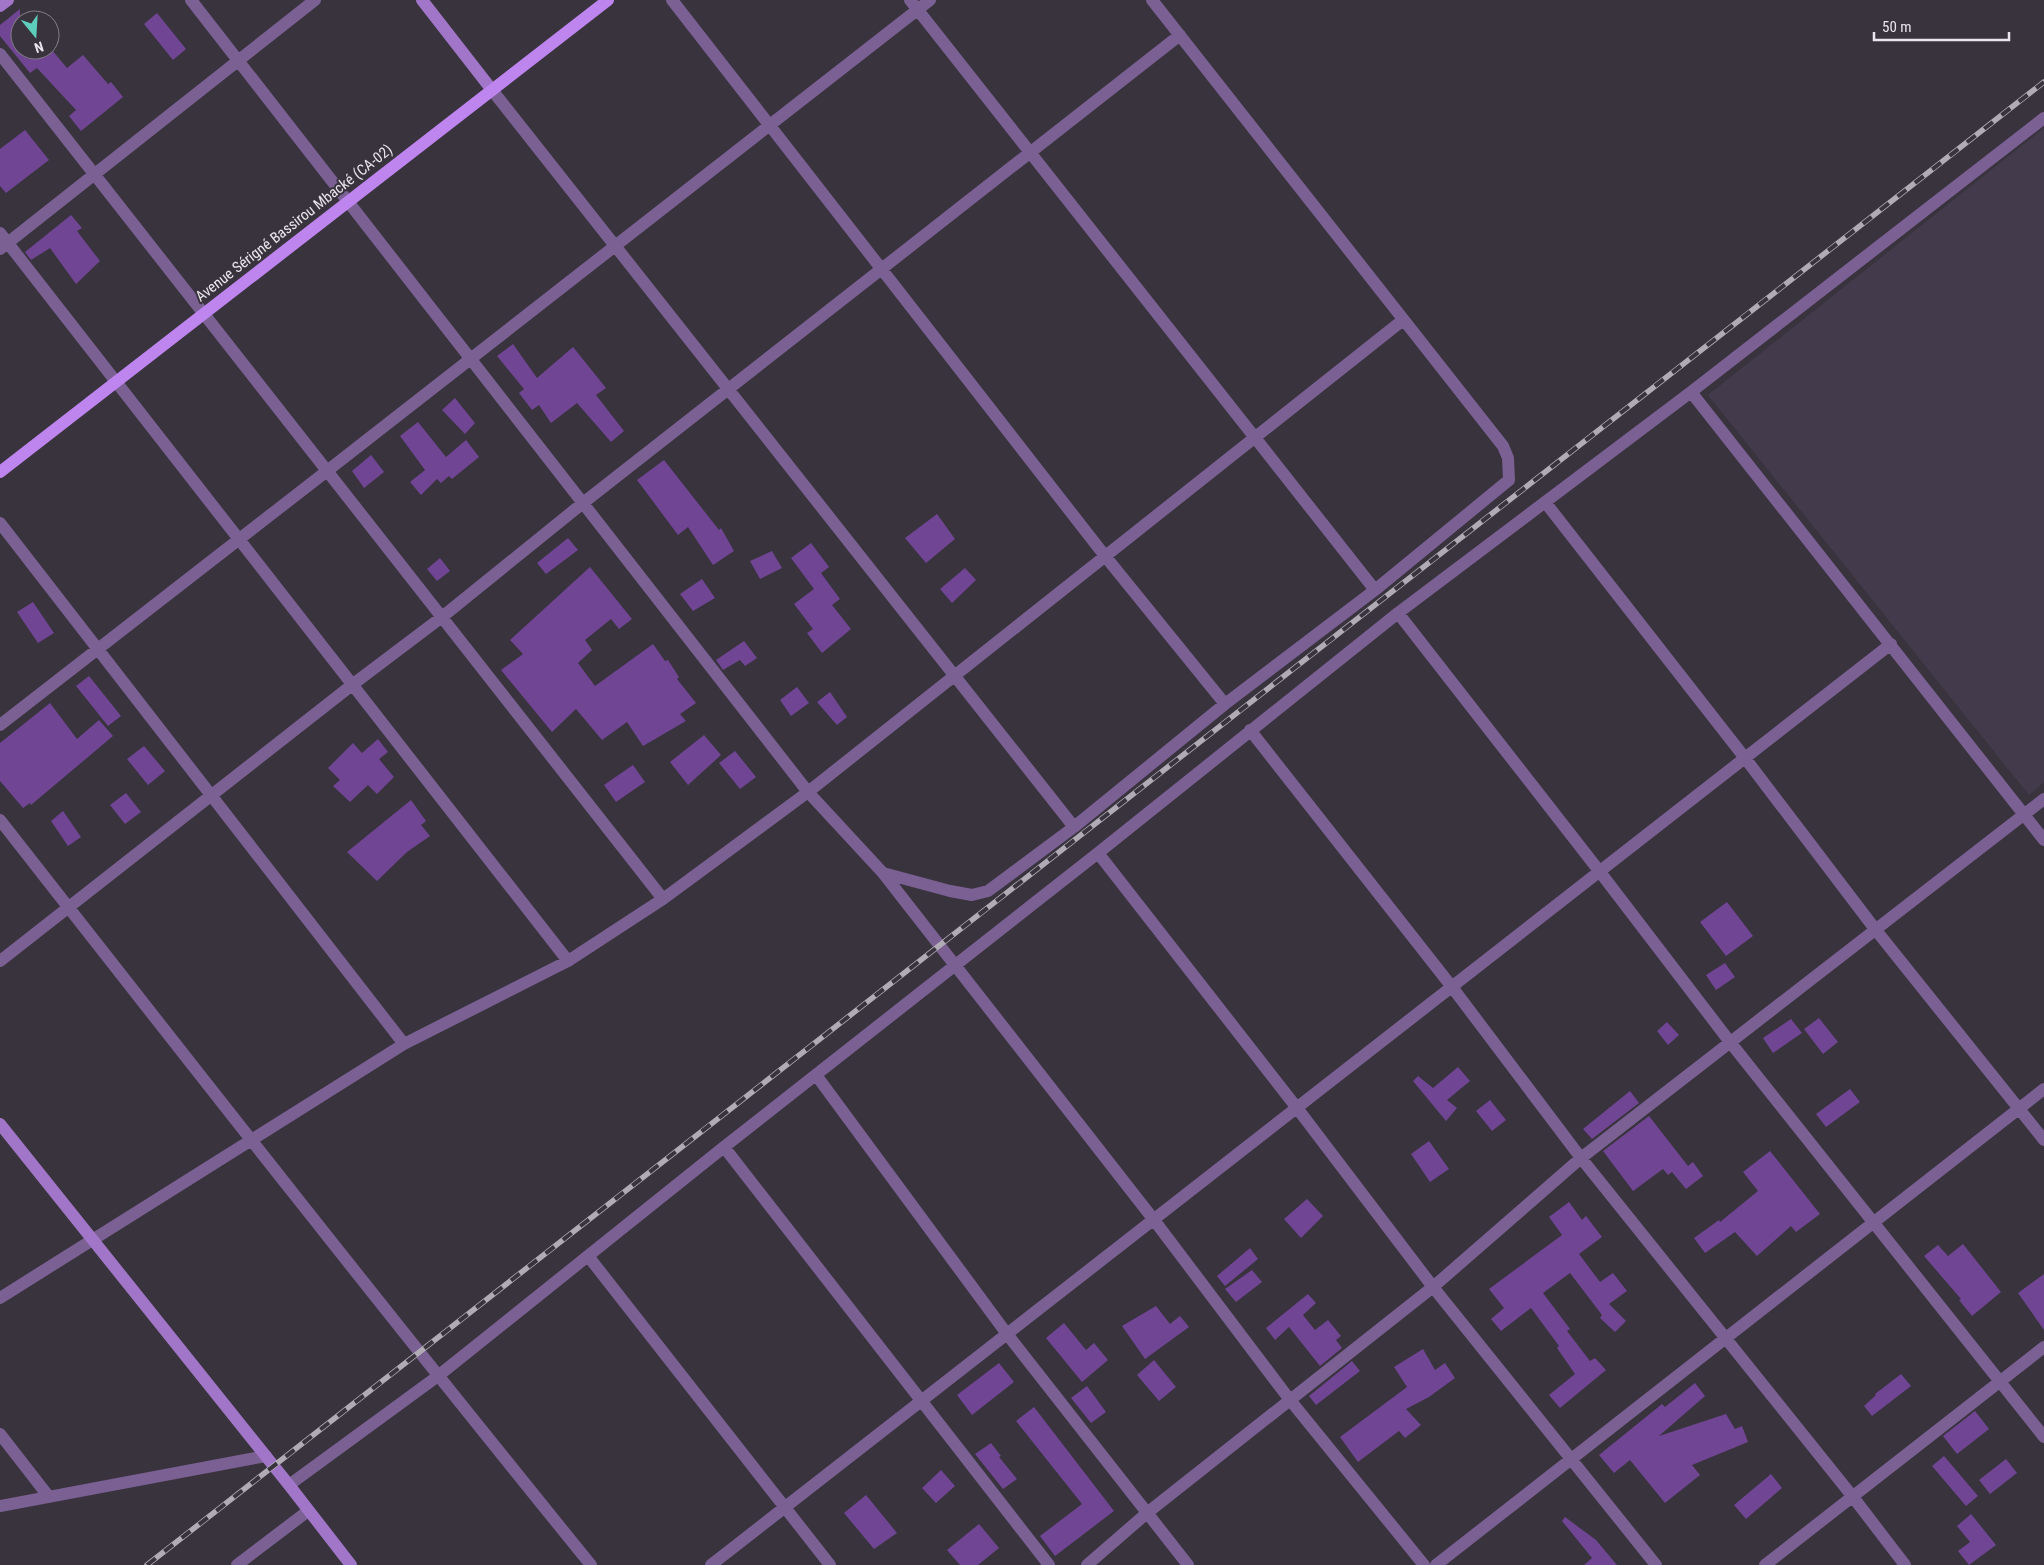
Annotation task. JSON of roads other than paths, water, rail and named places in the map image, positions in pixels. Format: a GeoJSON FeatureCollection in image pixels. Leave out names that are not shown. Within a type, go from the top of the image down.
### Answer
{"type":"FeatureCollection","features":[{"type":"Feature","properties":{"kind":"main road","name":"Avenue Sérigné Bassirou Mbacké (CA-02)"},"geometry":{"type":"LineString","coordinates":[[0,472],[608,0]]}},
{"type":"Feature","properties":{"kind":"street"},"geometry":{"type":"LineString","coordinates":[[0,6],[8,0]]}},
{"type":"Feature","properties":{"kind":"street"},"geometry":{"type":"LineString","coordinates":[[191,0],[808,792],[883,872],[1154,1220],[1290,1400],[1424,1565]]}},
{"type":"Feature","properties":{"kind":"street"},"geometry":{"type":"LineString","coordinates":[[315,0],[94,174],[3,241],[116,382],[568,961]]}},
{"type":"Feature","properties":{"kind":"street"},"geometry":{"type":"LineString","coordinates":[[422,0],[1074,827]]}},
{"type":"Feature","properties":{"kind":"street"},"geometry":{"type":"LineString","coordinates":[[672,0],[1105,556],[1225,704]]}},
{"type":"Feature","properties":{"kind":"street"},"geometry":{"type":"LineString","coordinates":[[0,725],[769,125],[914,5],[930,0]]}},
{"type":"Feature","properties":{"kind":"street"},"geometry":{"type":"LineString","coordinates":[[883,872],[950,891],[972,895],[988,890],[1074,827],[1225,704],[1375,590],[1509,480],[1508,458],[1503,446],[1152,0]]}},
{"type":"Feature","properties":{"kind":"street"},"geometry":{"type":"LineString","coordinates":[[914,5],[1254,439],[1375,590]]}},
{"type":"Feature","properties":{"kind":"street"},"geometry":{"type":"LineString","coordinates":[[0,961],[352,685],[442,617],[583,503],[1180,35]]}},
{"type":"Feature","properties":{"kind":"street"},"geometry":{"type":"LineString","coordinates":[[0,54],[663,899]]}},
{"type":"Feature","properties":{"kind":"street"},"geometry":{"type":"LineString","coordinates":[[290,1485],[438,1376],[1398,613],[1691,392],[2044,118]]}},
{"type":"Feature","properties":{"kind":"street"},"geometry":{"type":"LineString","coordinates":[[0,1298],[404,1044],[568,961],[663,899],[808,792],[1403,320]]}},
{"type":"Feature","properties":{"kind":"street"},"geometry":{"type":"LineString","coordinates":[[1691,392],[2044,840]]}},
{"type":"Feature","properties":{"kind":"street"},"geometry":{"type":"LineString","coordinates":[[1545,502],[1745,758],[1876,930],[2044,1140]]}},
{"type":"Feature","properties":{"kind":"street"},"geometry":{"type":"LineString","coordinates":[[0,523],[404,1044]]}},
{"type":"Feature","properties":{"kind":"street"},"geometry":{"type":"LineString","coordinates":[[1398,613],[1730,1042],[2044,1437]]}},
{"type":"Feature","properties":{"kind":"street"},"geometry":{"type":"LineString","coordinates":[[711,1565],[1891,644]]}},
{"type":"Feature","properties":{"kind":"street"},"geometry":{"type":"LineString","coordinates":[[1250,730],[1452,987],[1581,1158],[1853,1497],[1905,1565]]}},
{"type":"Feature","properties":{"kind":"street"},"geometry":{"type":"LineString","coordinates":[[1087,1565],[1148,1513],[1433,1287],[1581,1158],[2044,799]]}},
{"type":"Feature","properties":{"kind":"street"},"geometry":{"type":"LineString","coordinates":[[0,820],[438,1376],[591,1565]]}},
{"type":"Feature","properties":{"kind":"street"},"geometry":{"type":"LineString","coordinates":[[1098,853],[1297,1108],[1433,1287],[1656,1565]]}},
{"type":"Feature","properties":{"kind":"street"},"geometry":{"type":"LineString","coordinates":[[816,1075],[1008,1334],[1188,1565]]}},
{"type":"Feature","properties":{"kind":"street"},"geometry":{"type":"LineString","coordinates":[[1436,1565],[2044,1089]]}},
{"type":"Feature","properties":{"kind":"street"},"geometry":{"type":"LineString","coordinates":[[0,1124],[290,1485],[351,1565]]}},
{"type":"Feature","properties":{"kind":"street"},"geometry":{"type":"LineString","coordinates":[[724,1147],[1049,1565]]}},
{"type":"Feature","properties":{"kind":"street"},"geometry":{"type":"LineString","coordinates":[[588,1256],[830,1565]]}},
{"type":"Feature","properties":{"kind":"street"},"geometry":{"type":"LineString","coordinates":[[1765,1565],[2044,1347]]}},
{"type":"Feature","properties":{"kind":"street"},"geometry":{"type":"LineString","coordinates":[[0,1434],[49,1497]]}},
{"type":"Feature","properties":{"kind":"street"},"geometry":{"type":"LineString","coordinates":[[0,1506],[266,1456]]}},
{"type":"Feature","properties":{"kind":"street"},"geometry":{"type":"LineString","coordinates":[[237,1565],[308,1511]]}},
{"type":"Feature","properties":{"kind":"railway"},"geometry":{"type":"LineString","coordinates":[[147,1565],[2044,82]]}}]}
